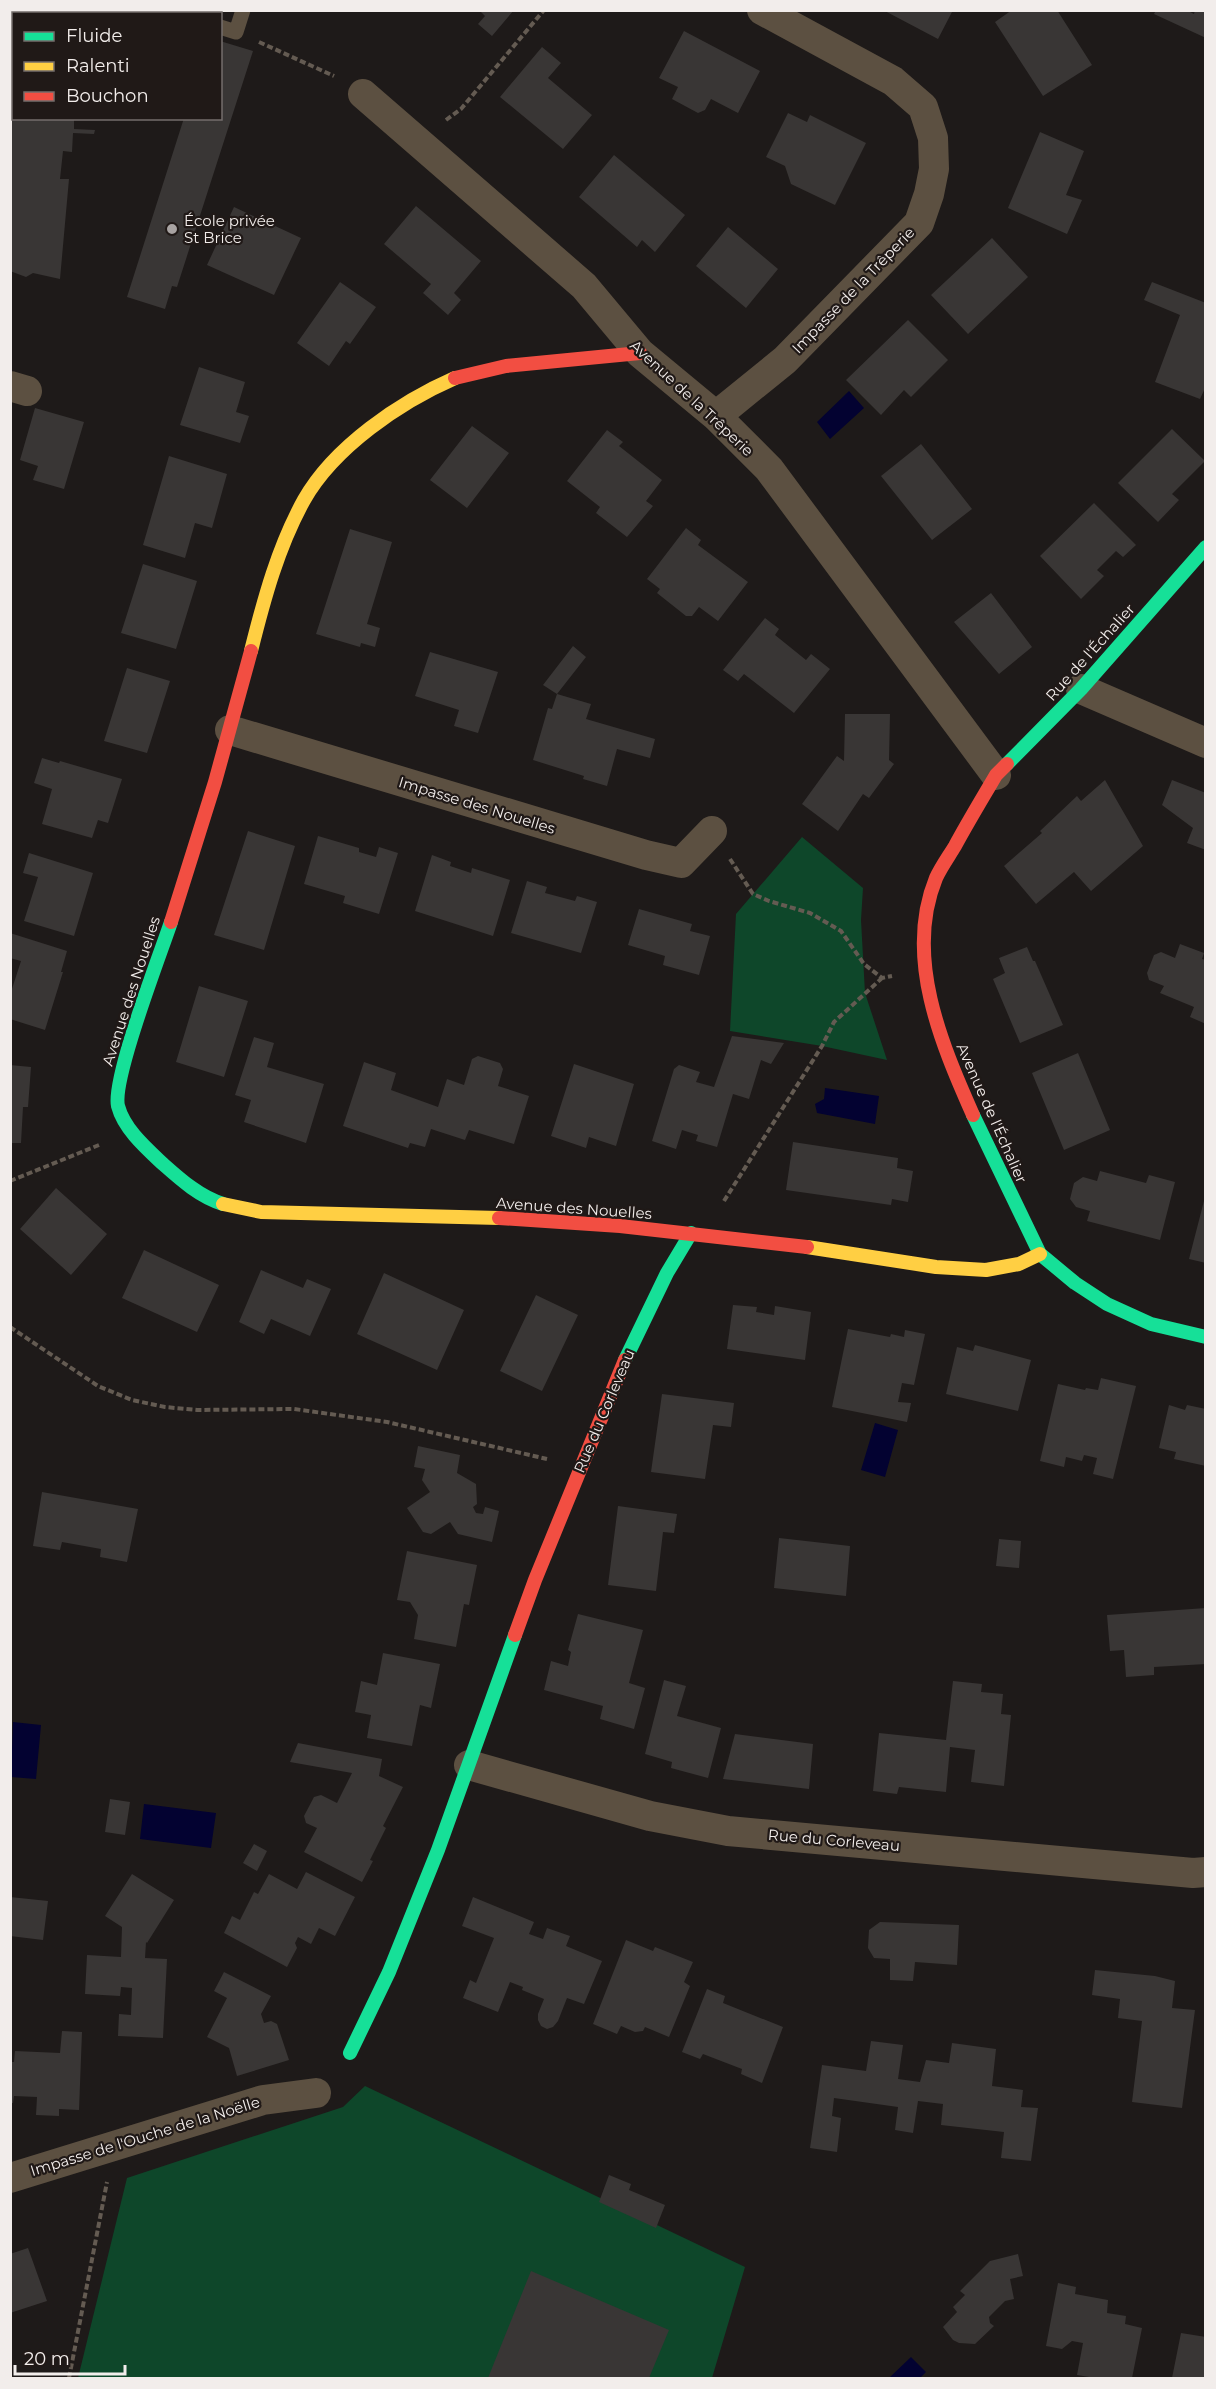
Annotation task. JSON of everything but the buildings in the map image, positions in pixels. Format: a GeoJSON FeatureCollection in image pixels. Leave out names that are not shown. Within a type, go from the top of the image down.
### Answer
{"type":"FeatureCollection","features":[{"type":"Feature","properties":{"kind":"street","name":"Impasse de la Trêperie"},"geometry":{"type":"LineString","coordinates":[[716,416],[785,360],[919,223],[929,194],[933,169],[933,138],[923,107],[893,81],[762,10]]}},
{"type":"Feature","properties":{"kind":"street","name":"Avenue de la Trêperie"},"geometry":{"type":"LineString","coordinates":[[363,94],[584,286],[640,353],[716,416],[769,469],[996,775]]}},
{"type":"Feature","properties":{"kind":"street","name":"Avenue des Nouelles"},"geometry":{"type":"LineString","coordinates":[[640,353],[497,366],[455,377],[374,425],[340,455],[306,497],[285,542],[257,630],[212,794],[124,1064],[118,1090],[121,1116],[129,1130],[197,1191],[229,1207],[261,1212],[517,1219],[691,1233],[796,1245],[936,1267],[976,1270],[1019,1264],[1040,1254]]}},
{"type":"Feature","properties":{"kind":"street","name":"Rue de l'Échalier"},"geometry":{"type":"LineString","coordinates":[[996,775],[1082,689],[1206,547]]}},
{"type":"Feature","properties":{"kind":"street"},"geometry":{"type":"LineString","coordinates":[[1082,689],[1206,743]]}},
{"type":"Feature","properties":{"kind":"street","name":"Impasse des Nouelles"},"geometry":{"type":"LineString","coordinates":[[230,730],[635,852],[681,863],[712,831]]}},
{"type":"Feature","properties":{"kind":"street","name":"Avenue de l'Échalier"},"geometry":{"type":"LineString","coordinates":[[996,775],[936,878],[927,914],[923,949],[932,1006],[950,1064],[979,1130],[1040,1254],[1075,1283],[1107,1304],[1151,1324],[1206,1337]]}},
{"type":"Feature","properties":{"kind":"street","name":"Rue du Corleveau"},"geometry":{"type":"LineString","coordinates":[[350,2053],[388,1972],[438,1850],[535,1580],[623,1365],[667,1273],[691,1233]]}},
{"type":"Feature","properties":{"kind":"street","name":"Rue du Corleveau"},"geometry":{"type":"LineString","coordinates":[[469,1765],[650,1816],[728,1831],[1193,1873],[1206,1872]]}},
{"type":"Feature","properties":{"kind":"street","name":"Impasse de l'Ouche de la Noëlle"},"geometry":{"type":"LineString","coordinates":[[10,2178],[262,2100],[316,2093]]}},
{"type":"Feature","properties":{"kind":"lane"},"geometry":{"type":"LineString","coordinates":[[222,28],[236,32],[243,10]]}},
{"type":"Feature","properties":{"kind":"path"},"geometry":{"type":"LineString","coordinates":[[419,141],[461,109],[544,10]]}},
{"type":"Feature","properties":{"kind":"path"},"geometry":{"type":"LineString","coordinates":[[236,32],[329,73],[363,94]]}},
{"type":"Feature","properties":{"kind":"path"},"geometry":{"type":"LineString","coordinates":[[712,831],[753,894],[810,913],[841,931],[864,964],[882,978]]}},
{"type":"Feature","properties":{"kind":"path"},"geometry":{"type":"LineString","coordinates":[[691,1233],[717,1212],[822,1046],[834,1022],[882,978],[926,966]]}},
{"type":"Feature","properties":{"kind":"path"},"geometry":{"type":"LineString","coordinates":[[10,1180],[110,1140],[129,1130]]}},
{"type":"Feature","properties":{"kind":"path"},"geometry":{"type":"LineString","coordinates":[[10,1327],[98,1386],[132,1400],[165,1407],[197,1410],[294,1409],[387,1422],[581,1466]]}},
{"type":"Feature","properties":{"kind":"path"},"geometry":{"type":"LineString","coordinates":[[69,2379],[108,2176],[103,2149]]}},
{"type":"Feature","properties":{"kind":"green space"},"geometry":{"type":"Polygon","coordinates":[[[802,837],[863,888],[861,920],[865,993],[887,1060],[822,1046],[730,1031],[736,914],[802,837]]]}},
{"type":"Feature","properties":{"kind":"green space"},"geometry":{"type":"Polygon","coordinates":[[[365,2086],[745,2267],[712,2378],[78,2378],[127,2178],[343,2107],[365,2086]]]}},
{"type":"Feature","properties":{"kind":"shaded area"},"geometry":{"type":"Polygon","coordinates":[[[849,391],[864,408],[830,439],[817,422],[849,391]]]}},
{"type":"Feature","properties":{"kind":"shaded area"},"geometry":{"type":"Polygon","coordinates":[[[825,1088],[879,1096],[875,1124],[817,1113],[815,1104],[824,1099],[825,1088]]]}},
{"type":"Feature","properties":{"kind":"shaded area"},"geometry":{"type":"Polygon","coordinates":[[[875,1423],[898,1430],[885,1477],[861,1470],[875,1423]]]}},
{"type":"Feature","properties":{"kind":"shaded area"},"geometry":{"type":"Polygon","coordinates":[[[13,1722],[41,1725],[36,1779],[11,1777],[13,1722]]]}},
{"type":"Feature","properties":{"kind":"shaded area"},"geometry":{"type":"Polygon","coordinates":[[[144,1804],[216,1813],[211,1848],[140,1839],[144,1804]]]}},
{"type":"Feature","properties":{"kind":"shaded area"},"geometry":{"type":"Polygon","coordinates":[[[911,2357],[926,2372],[920,2378],[889,2378],[911,2357]]]}},
{"type":"Feature","properties":{"kind":"traffic: fast"},"geometry":{"type":"LineString","coordinates":[[1007,764],[1081,689],[1206,547]]}},
{"type":"Feature","properties":{"kind":"traffic: fast"},"geometry":{"type":"LineString","coordinates":[[171,922],[129,1045],[118,1092],[118,1106],[130,1130],[163,1164],[184,1182],[223,1204]]}},
{"type":"Feature","properties":{"kind":"traffic: fast"},"geometry":{"type":"LineString","coordinates":[[973,1115],[1040,1254],[1075,1283],[1107,1304],[1151,1324],[1206,1337]]}},
{"type":"Feature","properties":{"kind":"traffic: fast"},"geometry":{"type":"LineString","coordinates":[[625,1360],[667,1273],[691,1233]]}},
{"type":"Feature","properties":{"kind":"traffic: fast"},"geometry":{"type":"LineString","coordinates":[[350,2053],[389,1972],[438,1850],[515,1635]]}},
{"type":"Feature","properties":{"kind":"traffic: slow"},"geometry":{"type":"LineString","coordinates":[[251,651],[279,555],[304,500],[317,481],[350,444],[370,428],[412,400],[455,378]]}},
{"type":"Feature","properties":{"kind":"traffic: slow"},"geometry":{"type":"LineString","coordinates":[[223,1204],[261,1212],[499,1218]]}},
{"type":"Feature","properties":{"kind":"traffic: slow"},"geometry":{"type":"LineString","coordinates":[[807,1247],[936,1267],[986,1270],[1019,1264],[1040,1254]]}},
{"type":"Feature","properties":{"kind":"traffic: jam"},"geometry":{"type":"LineString","coordinates":[[455,378],[506,366],[640,353]]}},
{"type":"Feature","properties":{"kind":"traffic: jam"},"geometry":{"type":"LineString","coordinates":[[171,922],[215,782],[251,651]]}},
{"type":"Feature","properties":{"kind":"traffic: jam"},"geometry":{"type":"LineString","coordinates":[[973,1115],[949,1059],[930,999],[925,968],[924,938],[927,908],[936,878],[996,775],[1007,764]]}},
{"type":"Feature","properties":{"kind":"traffic: jam"},"geometry":{"type":"LineString","coordinates":[[499,1218],[620,1226],[807,1247]]}},
{"type":"Feature","properties":{"kind":"traffic: jam"},"geometry":{"type":"LineString","coordinates":[[515,1635],[535,1580],[625,1360]]}},
{"type":"Feature","properties":{"kind":"place","name":"École privée St Brice"},"geometry":{"type":"Point","coordinates":[172,229]}}]}
